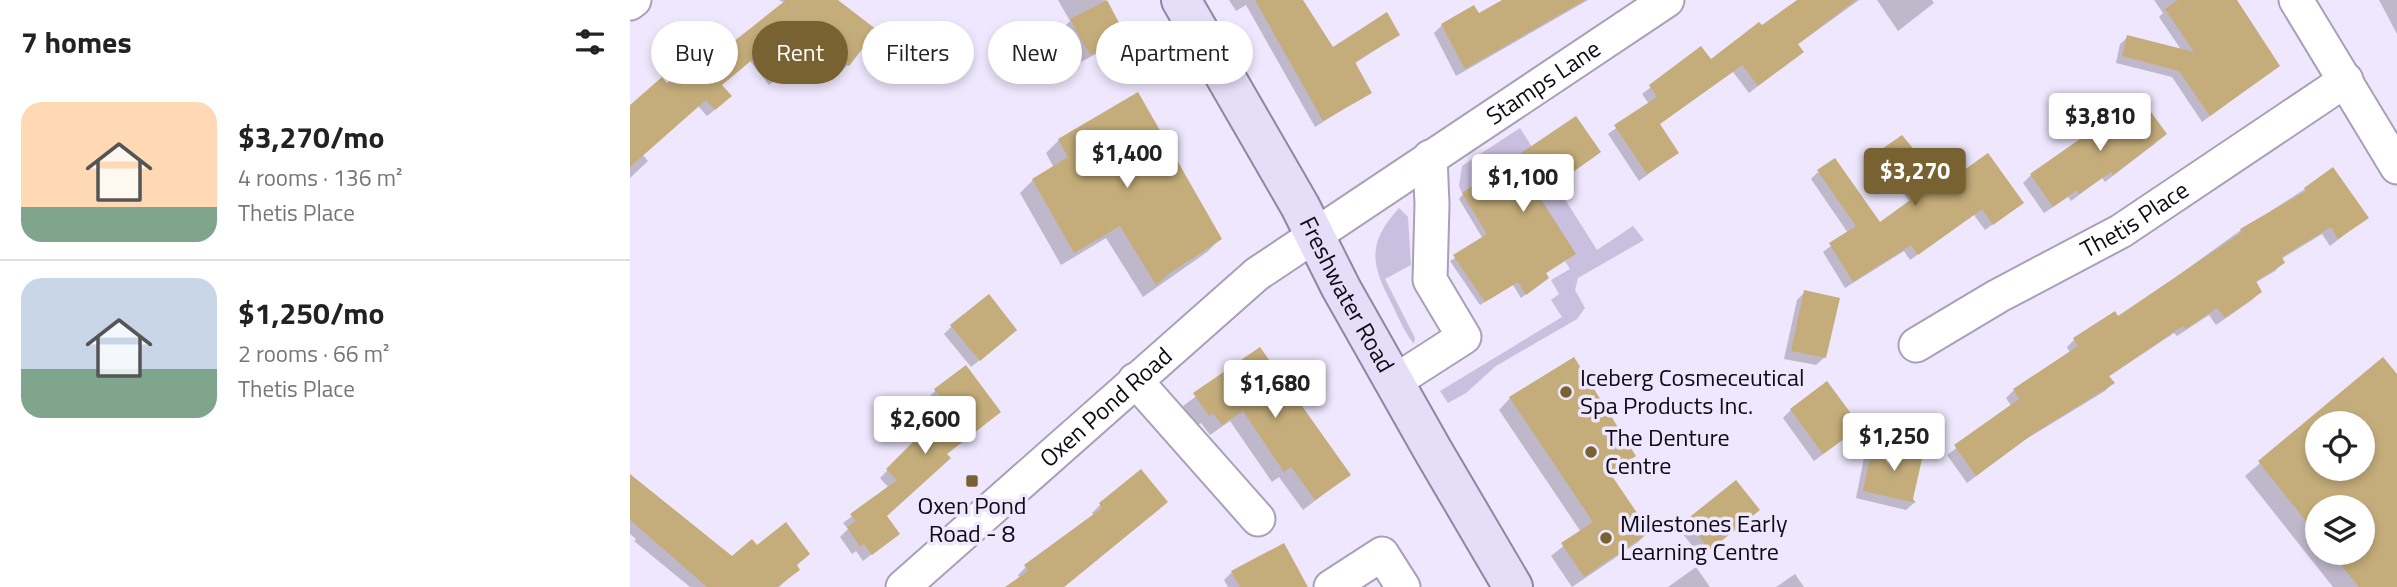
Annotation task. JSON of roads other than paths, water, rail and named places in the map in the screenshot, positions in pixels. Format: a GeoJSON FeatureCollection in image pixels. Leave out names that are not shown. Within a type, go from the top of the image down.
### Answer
{"type":"FeatureCollection","features":[{"type":"Feature","properties":{"kind":"main road","name":"Freshwater Road"},"geometry":{"type":"LineString","coordinates":[[1181,0],[1316,236],[1341,288],[1394,382],[1513,587]]}},
{"type":"Feature","properties":{"kind":"street","name":"Stamps Lane"},"geometry":{"type":"LineString","coordinates":[[1316,236],[1667,0]]}},
{"type":"Feature","properties":{"kind":"street"},"geometry":{"type":"LineString","coordinates":[[2296,0],[2397,167]]}},
{"type":"Feature","properties":{"kind":"street","name":"Thetis Place"},"geometry":{"type":"LineString","coordinates":[[1916,345],[1998,296],[2130,225],[2346,80]]}},
{"type":"Feature","properties":{"kind":"street"},"geometry":{"type":"LineString","coordinates":[[1394,382],[1464,337],[1430,280],[1430,157]]}},
{"type":"Feature","properties":{"kind":"street","name":"Oxen Pond Road"},"geometry":{"type":"LineString","coordinates":[[922,581],[1135,380],[1256,274],[1316,236]]}},
{"type":"Feature","properties":{"kind":"street"},"geometry":{"type":"LineString","coordinates":[[1135,380],[1258,519]]}},
{"type":"Feature","properties":{"kind":"street"},"geometry":{"type":"LineString","coordinates":[[1331,587],[1382,555],[1402,587]]}},
{"type":"Feature","properties":{"kind":"place","name":"Iceberg Cosmeceutical Spa Products Inc."},"geometry":{"type":"Point","coordinates":[1566,392]}},
{"type":"Feature","properties":{"kind":"place","name":"The Denture Centre"},"geometry":{"type":"Point","coordinates":[1591,452]}},
{"type":"Feature","properties":{"kind":"place","name":"Oxen Pond Road - 8"},"geometry":{"type":"Point","coordinates":[972,481]}},
{"type":"Feature","properties":{"kind":"place","name":"Milestones Early Learning Centre"},"geometry":{"type":"Point","coordinates":[1606,538]}}]}
